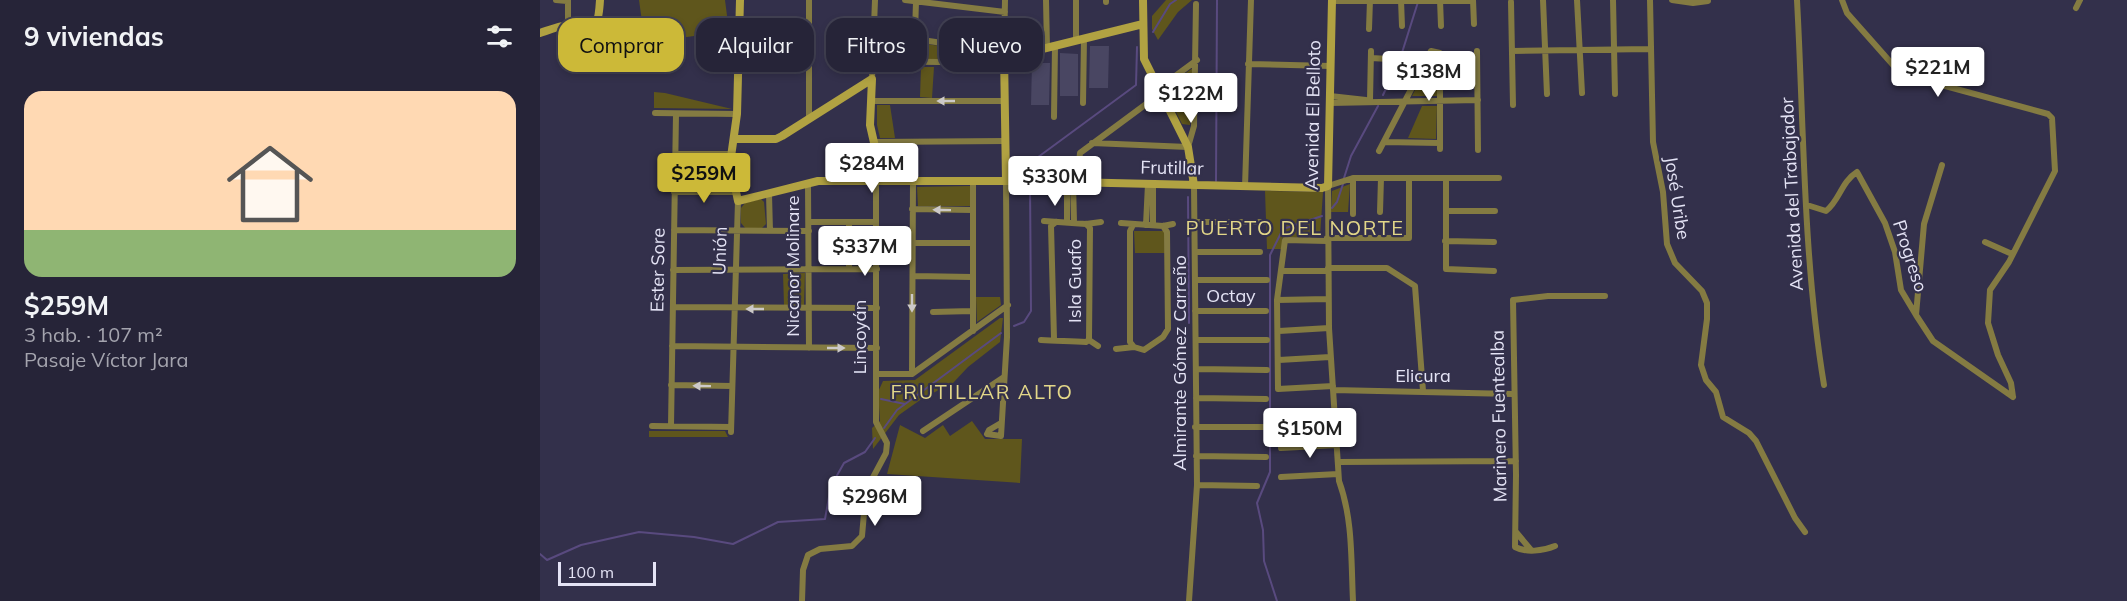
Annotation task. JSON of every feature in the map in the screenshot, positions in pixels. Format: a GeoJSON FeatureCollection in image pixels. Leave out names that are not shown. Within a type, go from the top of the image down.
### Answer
{"type":"FeatureCollection","features":[{"type":"Feature","properties":{"kind":"street"},"geometry":{"type":"LineString","coordinates":[[556,0],[567,0],[568,18]]}},
{"type":"Feature","properties":{"kind":"street"},"geometry":{"type":"LineString","coordinates":[[598,18],[600,0]]}},
{"type":"Feature","properties":{"kind":"street","name":"Unión"},"geometry":{"type":"LineString","coordinates":[[740,0],[740,18]]}},
{"type":"Feature","properties":{"kind":"street"},"geometry":{"type":"LineString","coordinates":[[809,0],[809,18]]}},
{"type":"Feature","properties":{"kind":"street","name":"Lincoyán"},"geometry":{"type":"LineString","coordinates":[[874,18],[875,0]]}},
{"type":"Feature","properties":{"kind":"street"},"geometry":{"type":"LineString","coordinates":[[905,0],[1005,12]]}},
{"type":"Feature","properties":{"kind":"street"},"geometry":{"type":"LineString","coordinates":[[1005,0],[1005,18]]}},
{"type":"Feature","properties":{"kind":"street"},"geometry":{"type":"LineString","coordinates":[[1046,0],[1054,117]]}},
{"type":"Feature","properties":{"kind":"street"},"geometry":{"type":"LineString","coordinates":[[1076,0],[1083,103]]}},
{"type":"Feature","properties":{"kind":"street","name":"Almirante Gómez Carreño"},"geometry":{"type":"LineString","coordinates":[[1143,0],[1144,59],[1188,147],[1194,185],[1197,485],[1189,601]]}},
{"type":"Feature","properties":{"kind":"street"},"geometry":{"type":"LineString","coordinates":[[1245,187],[1251,0]]}},
{"type":"Feature","properties":{"kind":"street"},"geometry":{"type":"LineString","coordinates":[[1543,0],[1547,94]]}},
{"type":"Feature","properties":{"kind":"street"},"geometry":{"type":"LineString","coordinates":[[1577,0],[1582,93]]}},
{"type":"Feature","properties":{"kind":"street"},"geometry":{"type":"LineString","coordinates":[[1613,0],[1615,94]]}},
{"type":"Feature","properties":{"kind":"street","name":"José Uribe"},"geometry":{"type":"LineString","coordinates":[[1650,0],[1653,142],[1663,192],[1667,243],[1675,263],[1702,291],[1707,303],[1701,356],[1702,372],[1716,392],[1723,417],[1749,433],[1756,441],[1795,518],[1805,532]]}},
{"type":"Feature","properties":{"kind":"street"},"geometry":{"type":"LineString","coordinates":[[1672,0],[1693,3],[1708,2]]}},
{"type":"Feature","properties":{"kind":"street","name":"Avenida del Trabajador"},"geometry":{"type":"LineString","coordinates":[[1797,0],[1807,205],[1817,339],[1824,385]]}},
{"type":"Feature","properties":{"kind":"street"},"geometry":{"type":"LineString","coordinates":[[1842,0],[1847,13],[1901,74],[2048,114],[2052,118],[2055,171],[2012,254],[1990,290],[1988,323],[1998,355],[2011,383],[2013,397],[1933,341],[1916,315],[1924,224],[1942,165]]}},
{"type":"Feature","properties":{"kind":"street"},"geometry":{"type":"LineString","coordinates":[[2076,8],[2080,0]]}},
{"type":"Feature","properties":{"kind":"street"},"geometry":{"type":"LineString","coordinates":[[1332,1],[1473,1],[1474,24]]}},
{"type":"Feature","properties":{"kind":"street","name":"Avenida El Belloto"},"geometry":{"type":"LineString","coordinates":[[1332,1],[1327,240],[1330,357],[1338,478],[1346,500],[1350,528],[1353,601]]}},
{"type":"Feature","properties":{"kind":"street"},"geometry":{"type":"LineString","coordinates":[[1369,29],[1370,1]]}},
{"type":"Feature","properties":{"kind":"street"},"geometry":{"type":"LineString","coordinates":[[1401,1],[1402,26]]}},
{"type":"Feature","properties":{"kind":"street"},"geometry":{"type":"LineString","coordinates":[[1440,1],[1441,26]]}},
{"type":"Feature","properties":{"kind":"street"},"geometry":{"type":"LineString","coordinates":[[916,2],[916,18]]}},
{"type":"Feature","properties":{"kind":"street"},"geometry":{"type":"LineString","coordinates":[[1510,2],[1513,105]]}},
{"type":"Feature","properties":{"kind":"street"},"geometry":{"type":"LineString","coordinates":[[1092,143],[1188,147],[1194,126],[1197,60],[1196,4]]}},
{"type":"Feature","properties":{"kind":"street"},"geometry":{"type":"LineString","coordinates":[[1043,49],[1143,24]]}},
{"type":"Feature","properties":{"kind":"street"},"geometry":{"type":"LineString","coordinates":[[540,33],[558,28]]}},
{"type":"Feature","properties":{"kind":"street"},"geometry":{"type":"LineString","coordinates":[[1512,51],[1650,49]]}},
{"type":"Feature","properties":{"kind":"street"},"geometry":{"type":"LineString","coordinates":[[1379,150],[1431,51],[1439,51],[1440,146],[1384,142]]}},
{"type":"Feature","properties":{"kind":"street"},"geometry":{"type":"LineString","coordinates":[[1477,51],[1478,150]]}},
{"type":"Feature","properties":{"kind":"street"},"geometry":{"type":"LineString","coordinates":[[1370,100],[1371,54],[1389,58]]}},
{"type":"Feature","properties":{"kind":"street"},"geometry":{"type":"LineString","coordinates":[[1070,222],[1072,182],[1078,158],[1092,143],[1197,60]]}},
{"type":"Feature","properties":{"kind":"street"},"geometry":{"type":"LineString","coordinates":[[1248,64],[1331,66]]}},
{"type":"Feature","properties":{"kind":"street","name":"Unión"},"geometry":{"type":"LineString","coordinates":[[671,426],[731,430],[737,232],[731,154],[737,114],[739,72]]}},
{"type":"Feature","properties":{"kind":"street"},"geometry":{"type":"LineString","coordinates":[[809,72],[809,119]]}},
{"type":"Feature","properties":{"kind":"street","name":"Lincoyán"},"geometry":{"type":"LineString","coordinates":[[802,601],[803,570],[808,555],[819,549],[852,546],[862,536],[865,502],[870,483],[886,453],[886,443],[876,422],[876,181],[874,142],[870,125],[872,72]]}},
{"type":"Feature","properties":{"kind":"street"},"geometry":{"type":"LineString","coordinates":[[1001,423],[987,432],[989,435],[1000,436],[1001,423],[1004,377],[1008,305],[1004,72]]}},
{"type":"Feature","properties":{"kind":"street"},"geometry":{"type":"LineString","coordinates":[[734,138],[776,139],[872,79]]}},
{"type":"Feature","properties":{"kind":"street"},"geometry":{"type":"LineString","coordinates":[[1330,100],[1478,100]]}},
{"type":"Feature","properties":{"kind":"street"},"geometry":{"type":"LineString","coordinates":[[871,101],[1005,101]]}},
{"type":"Feature","properties":{"kind":"street"},"geometry":{"type":"LineString","coordinates":[[656,114],[737,114]]}},
{"type":"Feature","properties":{"kind":"street","name":"Ester Sore"},"geometry":{"type":"LineString","coordinates":[[671,426],[676,114]]}},
{"type":"Feature","properties":{"kind":"street"},"geometry":{"type":"LineString","coordinates":[[874,142],[1005,141]]}},
{"type":"Feature","properties":{"kind":"street"},"geometry":{"type":"LineString","coordinates":[[675,154],[731,154]]}},
{"type":"Feature","properties":{"kind":"street","name":"Progreso"},"geometry":{"type":"LineString","coordinates":[[1807,205],[1826,211],[1834,205],[1847,178],[1857,172],[1885,223],[1895,252],[1901,290],[1916,315]]}},
{"type":"Feature","properties":{"kind":"street"},"geometry":{"type":"LineString","coordinates":[[1380,212],[1381,178]]}},
{"type":"Feature","properties":{"kind":"street","name":"Frutillar"},"geometry":{"type":"LineString","coordinates":[[736,197],[769,194],[818,181],[1038,181],[1322,188],[1347,180],[1381,178],[1499,178]]}},
{"type":"Feature","properties":{"kind":"street"},"geometry":{"type":"LineString","coordinates":[[1330,357],[1279,360],[1277,300],[1285,240],[1409,238],[1408,178]]}},
{"type":"Feature","properties":{"kind":"street"},"geometry":{"type":"LineString","coordinates":[[1446,178],[1447,269],[1494,271]]}},
{"type":"Feature","properties":{"kind":"street"},"geometry":{"type":"LineString","coordinates":[[1347,180],[1353,214]]}},
{"type":"Feature","properties":{"kind":"street"},"geometry":{"type":"LineString","coordinates":[[972,181],[973,331]]}},
{"type":"Feature","properties":{"kind":"street"},"geometry":{"type":"LineString","coordinates":[[912,374],[913,182]]}},
{"type":"Feature","properties":{"kind":"street","name":"Nicanor Molinare"},"geometry":{"type":"LineString","coordinates":[[808,184],[809,348]]}},
{"type":"Feature","properties":{"kind":"street"},"geometry":{"type":"LineString","coordinates":[[1149,225],[1151,184]]}},
{"type":"Feature","properties":{"kind":"street"},"geometry":{"type":"LineString","coordinates":[[674,192],[736,197]]}},
{"type":"Feature","properties":{"kind":"street"},"geometry":{"type":"LineString","coordinates":[[769,194],[770,231]]}},
{"type":"Feature","properties":{"kind":"street"},"geometry":{"type":"LineString","coordinates":[[912,209],[972,210]]}},
{"type":"Feature","properties":{"kind":"street"},"geometry":{"type":"LineString","coordinates":[[1446,211],[1495,211]]}},
{"type":"Feature","properties":{"kind":"street"},"geometry":{"type":"LineString","coordinates":[[1044,220],[1086,224],[1101,222]]}},
{"type":"Feature","properties":{"kind":"street"},"geometry":{"type":"LineString","coordinates":[[809,222],[876,222]]}},
{"type":"Feature","properties":{"kind":"street"},"geometry":{"type":"LineString","coordinates":[[849,222],[849,268]]}},
{"type":"Feature","properties":{"kind":"street"},"geometry":{"type":"LineString","coordinates":[[1054,338],[1051,226],[1056,222]]}},
{"type":"Feature","properties":{"kind":"street"},"geometry":{"type":"LineString","coordinates":[[1195,222],[1266,222]]}},
{"type":"Feature","properties":{"kind":"street"},"geometry":{"type":"LineString","coordinates":[[1121,223],[1163,226],[1173,224]]}},
{"type":"Feature","properties":{"kind":"street","name":"Isla Guafo"},"geometry":{"type":"LineString","coordinates":[[1086,224],[1090,228],[1089,340]]}},
{"type":"Feature","properties":{"kind":"street"},"geometry":{"type":"LineString","coordinates":[[1133,225],[1130,231],[1130,342],[1134,347]]}},
{"type":"Feature","properties":{"kind":"street"},"geometry":{"type":"LineString","coordinates":[[1116,349],[1134,347],[1144,350],[1166,334],[1168,329],[1167,232],[1163,226]]}},
{"type":"Feature","properties":{"kind":"street"},"geometry":{"type":"LineString","coordinates":[[674,230],[809,231]]}},
{"type":"Feature","properties":{"kind":"street"},"geometry":{"type":"LineString","coordinates":[[1445,241],[1494,242]]}},
{"type":"Feature","properties":{"kind":"street"},"geometry":{"type":"LineString","coordinates":[[1985,242],[2012,254]]}},
{"type":"Feature","properties":{"kind":"street"},"geometry":{"type":"LineString","coordinates":[[912,243],[972,243]]}},
{"type":"Feature","properties":{"kind":"street"},"geometry":{"type":"LineString","coordinates":[[1195,252],[1260,252]]}},
{"type":"Feature","properties":{"kind":"street"},"geometry":{"type":"LineString","coordinates":[[1282,271],[1387,268],[1415,286],[1423,391]]}},
{"type":"Feature","properties":{"kind":"street"},"geometry":{"type":"LineString","coordinates":[[673,270],[877,269]]}},
{"type":"Feature","properties":{"kind":"street"},"geometry":{"type":"LineString","coordinates":[[913,276],[972,277]]}},
{"type":"Feature","properties":{"kind":"street"},"geometry":{"type":"LineString","coordinates":[[1196,280],[1267,280]]}},
{"type":"Feature","properties":{"kind":"street","name":"Marinero Fuentealba"},"geometry":{"type":"LineString","coordinates":[[1515,532],[1513,300],[1548,296],[1605,296]]}},
{"type":"Feature","properties":{"kind":"street"},"geometry":{"type":"LineString","coordinates":[[1277,300],[1328,299]]}},
{"type":"Feature","properties":{"kind":"street"},"geometry":{"type":"LineString","coordinates":[[876,374],[912,374],[1008,305]]}},
{"type":"Feature","properties":{"kind":"street"},"geometry":{"type":"LineString","coordinates":[[673,307],[877,308]]}},
{"type":"Feature","properties":{"kind":"street"},"geometry":{"type":"LineString","coordinates":[[933,312],[972,311]]}},
{"type":"Feature","properties":{"kind":"street","name":"Octay"},"geometry":{"type":"LineString","coordinates":[[1196,311],[1266,311]]}},
{"type":"Feature","properties":{"kind":"street"},"geometry":{"type":"LineString","coordinates":[[1279,331],[1329,328]]}},
{"type":"Feature","properties":{"kind":"street"},"geometry":{"type":"LineString","coordinates":[[1041,340],[1054,338],[1060,341],[1089,340],[1098,346]]}},
{"type":"Feature","properties":{"kind":"street"},"geometry":{"type":"LineString","coordinates":[[1196,340],[1267,340]]}},
{"type":"Feature","properties":{"kind":"street"},"geometry":{"type":"LineString","coordinates":[[672,346],[877,348]]}},
{"type":"Feature","properties":{"kind":"street","name":"Elicura"},"geometry":{"type":"LineString","coordinates":[[1279,360],[1278,389],[1333,388],[1514,394]]}},
{"type":"Feature","properties":{"kind":"street"},"geometry":{"type":"LineString","coordinates":[[1197,369],[1267,370]]}},
{"type":"Feature","properties":{"kind":"street"},"geometry":{"type":"LineString","coordinates":[[923,431],[1004,377]]}},
{"type":"Feature","properties":{"kind":"street"},"geometry":{"type":"LineString","coordinates":[[671,385],[732,386]]}},
{"type":"Feature","properties":{"kind":"street"},"geometry":{"type":"LineString","coordinates":[[1196,398],[1266,399]]}},
{"type":"Feature","properties":{"kind":"street"},"geometry":{"type":"LineString","coordinates":[[1278,418],[1335,415]]}},
{"type":"Feature","properties":{"kind":"street"},"geometry":{"type":"LineString","coordinates":[[652,426],[671,426]]}},
{"type":"Feature","properties":{"kind":"street"},"geometry":{"type":"LineString","coordinates":[[1195,427],[1266,427]]}},
{"type":"Feature","properties":{"kind":"street"},"geometry":{"type":"LineString","coordinates":[[1281,448],[1337,445]]}},
{"type":"Feature","properties":{"kind":"street"},"geometry":{"type":"LineString","coordinates":[[1196,456],[1266,457]]}},
{"type":"Feature","properties":{"kind":"street"},"geometry":{"type":"LineString","coordinates":[[1338,462],[1516,461]]}},
{"type":"Feature","properties":{"kind":"street"},"geometry":{"type":"LineString","coordinates":[[1281,477],[1338,478]]}},
{"type":"Feature","properties":{"kind":"street"},"geometry":{"type":"LineString","coordinates":[[1197,485],[1257,486]]}},
{"type":"Feature","properties":{"kind":"street"},"geometry":{"type":"LineString","coordinates":[[1515,532],[1531,550]]}},
{"type":"Feature","properties":{"kind":"street"},"geometry":{"type":"LineString","coordinates":[[1515,532],[1515,547],[1545,550],[1555,546]]}},
{"type":"Feature","properties":{"kind":"shaded area"},"geometry":{"type":"Polygon","coordinates":[[[639,0],[725,0],[727,18],[696,18],[696,36],[684,37],[684,18],[642,18],[639,0]]]}},
{"type":"Feature","properties":{"kind":"shaded area"},"geometry":{"type":"Polygon","coordinates":[[[1166,0],[1192,0],[1178,12],[1158,40],[1152,29],[1152,16],[1166,0]]]}},
{"type":"Feature","properties":{"kind":"shaded area"},"geometry":{"type":"Polygon","coordinates":[[[927,44],[939,46],[939,59],[927,59],[927,44]]]}},
{"type":"Feature","properties":{"kind":"shaded area"},"geometry":{"type":"Polygon","coordinates":[[[1433,54],[1438,55],[1437,96],[1412,96],[1433,54]]]}},
{"type":"Feature","properties":{"kind":"shaded area"},"geometry":{"type":"Polygon","coordinates":[[[927,67],[934,67],[932,98],[920,97],[921,72],[927,72],[927,67]]]}},
{"type":"Feature","properties":{"kind":"shaded area"},"geometry":{"type":"Polygon","coordinates":[[[1193,68],[1190,125],[1182,124],[1164,88],[1193,68]]]}},
{"type":"Feature","properties":{"kind":"shaded area"},"geometry":{"type":"Polygon","coordinates":[[[654,92],[665,93],[732,109],[654,108],[654,92]]]}},
{"type":"Feature","properties":{"kind":"shaded area"},"geometry":{"type":"Polygon","coordinates":[[[877,105],[890,105],[895,138],[880,138],[877,125],[877,105]]]}},
{"type":"Feature","properties":{"kind":"shaded area"},"geometry":{"type":"Polygon","coordinates":[[[1422,106],[1437,106],[1436,139],[1408,138],[1422,106]]]}},
{"type":"Feature","properties":{"kind":"shaded area"},"geometry":{"type":"Polygon","coordinates":[[[1350,184],[1348,212],[1331,212],[1332,191],[1350,184]]]}},
{"type":"Feature","properties":{"kind":"shaded area"},"geometry":{"type":"Polygon","coordinates":[[[970,186],[970,206],[918,206],[917,187],[970,186]]]}},
{"type":"Feature","properties":{"kind":"shaded area"},"geometry":{"type":"Polygon","coordinates":[[[1265,191],[1323,192],[1320,236],[1282,238],[1282,249],[1267,249],[1265,191]]]}},
{"type":"Feature","properties":{"kind":"shaded area"},"geometry":{"type":"Polygon","coordinates":[[[761,199],[764,202],[766,224],[762,228],[746,229],[741,223],[741,208],[745,203],[761,199]]]}},
{"type":"Feature","properties":{"kind":"shaded area"},"geometry":{"type":"Polygon","coordinates":[[[853,226],[871,226],[872,266],[854,265],[853,226]]]}},
{"type":"Feature","properties":{"kind":"shaded area"},"geometry":{"type":"Polygon","coordinates":[[[1134,231],[1164,231],[1165,253],[1135,253],[1134,231]]]}},
{"type":"Feature","properties":{"kind":"shaded area"},"geometry":{"type":"Polygon","coordinates":[[[805,273],[804,305],[784,305],[783,274],[805,273]]]}},
{"type":"Feature","properties":{"kind":"shaded area"},"geometry":{"type":"Polygon","coordinates":[[[976,297],[1000,297],[1001,305],[977,322],[976,297]]]}},
{"type":"Feature","properties":{"kind":"shaded area"},"geometry":{"type":"Polygon","coordinates":[[[1003,318],[1000,342],[968,367],[953,383],[923,398],[899,415],[873,449],[872,428],[880,421],[878,392],[883,381],[915,380],[1003,318]]]}},
{"type":"Feature","properties":{"kind":"shaded area"},"geometry":{"type":"Polygon","coordinates":[[[972,421],[985,439],[1022,439],[1020,483],[887,474],[900,425],[925,438],[943,425],[950,436],[972,421]]]}},
{"type":"Feature","properties":{"kind":"shaded area"},"geometry":{"type":"Polygon","coordinates":[[[649,431],[725,431],[728,437],[649,437],[649,431]]]}},
{"type":"Feature","properties":{"kind":"building"},"geometry":{"type":"Polygon","coordinates":[[[1090,46],[1109,46],[1108,88],[1089,88],[1090,46]]]}},
{"type":"Feature","properties":{"kind":"building"},"geometry":{"type":"Polygon","coordinates":[[[1060,53],[1078,54],[1078,96],[1060,96],[1060,53]]]}},
{"type":"Feature","properties":{"kind":"building"},"geometry":{"type":"Polygon","coordinates":[[[1043,63],[1050,63],[1049,105],[1031,105],[1032,72],[1043,72],[1043,63]]]}},
{"type":"Feature","properties":{"kind":"waterway"},"geometry":{"type":"LineString","coordinates":[[1153,32],[1170,4],[1176,0]]}},
{"type":"Feature","properties":{"kind":"waterway"},"geometry":{"type":"LineString","coordinates":[[1216,181],[1217,0]]}},
{"type":"Feature","properties":{"kind":"waterway"},"geometry":{"type":"LineString","coordinates":[[1383,95],[1400,59],[1418,2]]}},
{"type":"Feature","properties":{"kind":"waterway"},"geometry":{"type":"LineString","coordinates":[[1030,179],[1030,163],[1136,85],[1137,47]]}},
{"type":"Feature","properties":{"kind":"waterway"},"geometry":{"type":"LineString","coordinates":[[1344,178],[1351,156],[1378,106]]}},
{"type":"Feature","properties":{"kind":"waterway"},"geometry":{"type":"LineString","coordinates":[[1014,326],[1024,322],[1031,311],[1030,184]]}},
{"type":"Feature","properties":{"kind":"waterway"},"geometry":{"type":"LineString","coordinates":[[1332,208],[1337,202],[1343,184]]}},
{"type":"Feature","properties":{"kind":"waterway"},"geometry":{"type":"LineString","coordinates":[[1188,197],[1189,323]]}},
{"type":"Feature","properties":{"kind":"waterway"},"geometry":{"type":"LineString","coordinates":[[1277,601],[1264,561],[1263,530],[1257,503],[1270,472],[1270,255],[1283,229],[1322,216]]}},
{"type":"Feature","properties":{"kind":"waterway"},"geometry":{"type":"LineString","coordinates":[[884,428],[897,410],[1001,333]]}},
{"type":"Feature","properties":{"kind":"waterway"},"geometry":{"type":"LineString","coordinates":[[881,399],[905,404]]}},
{"type":"Feature","properties":{"kind":"waterway"},"geometry":{"type":"LineString","coordinates":[[540,554],[547,560],[581,545],[639,532],[694,537],[733,544],[778,522],[825,519],[831,486],[844,463],[865,452],[875,438]]}},
{"type":"Feature","properties":{"kind":"district","name":"PUERTO DEL NORTE"},"geometry":{"type":"Point","coordinates":[1295,228]}},
{"type":"Feature","properties":{"kind":"district","name":"FRUTILLAR ALTO"},"geometry":{"type":"Point","coordinates":[982,392]}}]}
